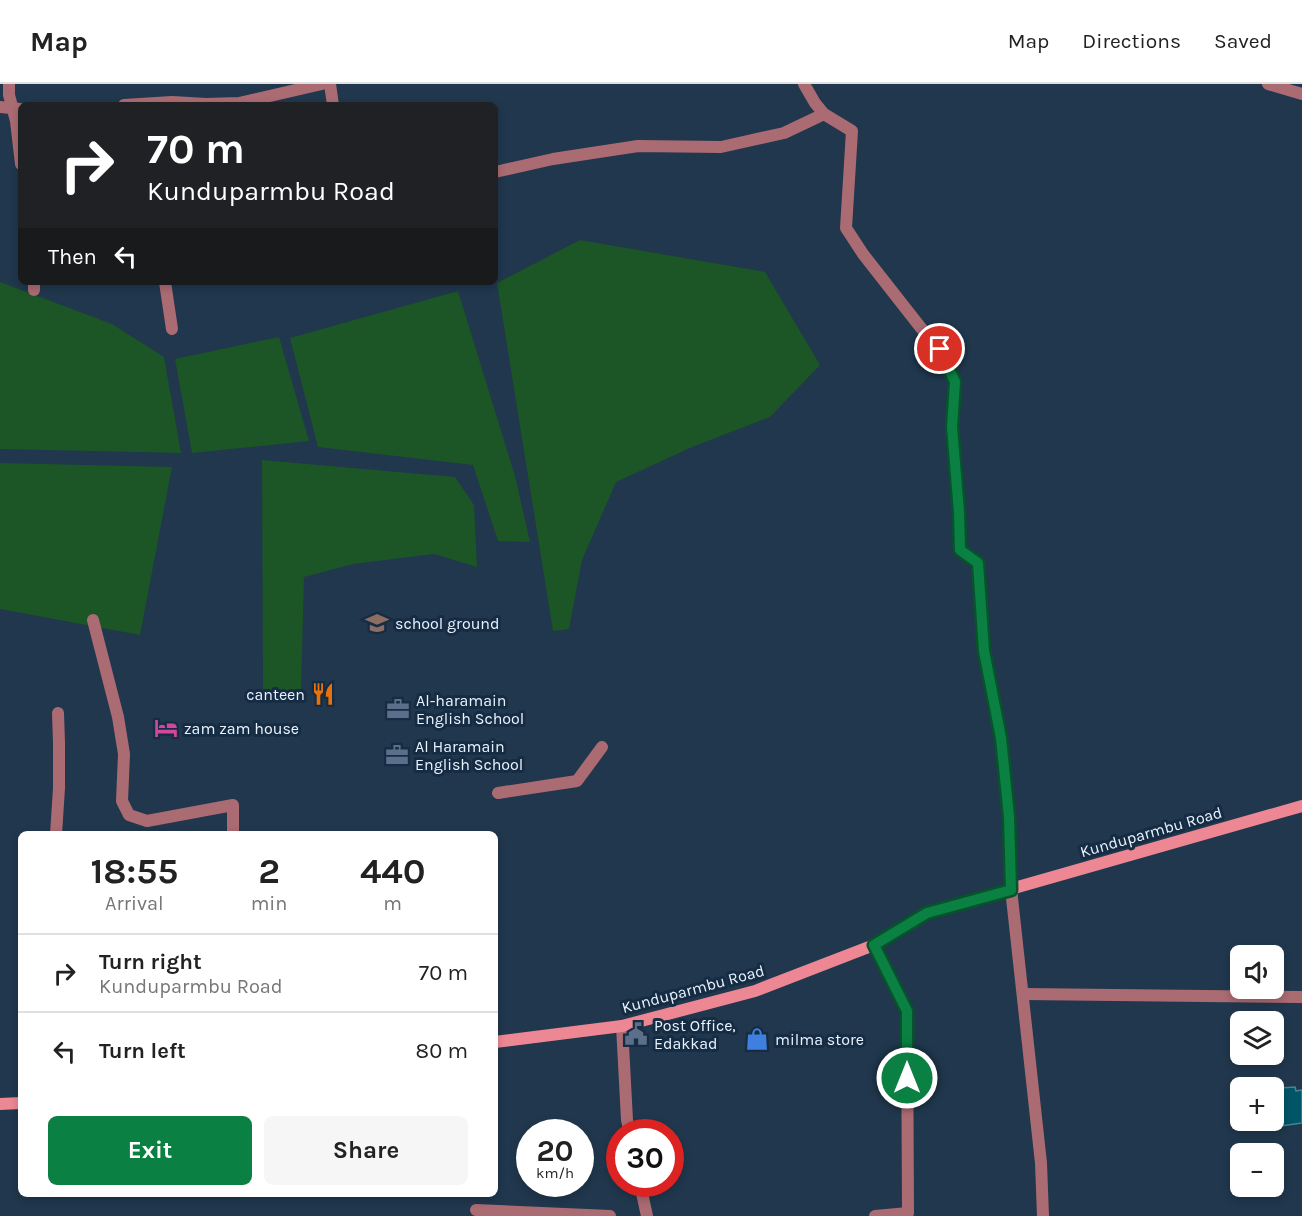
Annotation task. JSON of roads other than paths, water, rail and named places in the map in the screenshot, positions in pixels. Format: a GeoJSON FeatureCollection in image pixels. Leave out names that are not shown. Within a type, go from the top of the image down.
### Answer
{"type":"FeatureCollection","features":[{"type":"Feature","properties":{"kind":"main road","name":"Kunduparmbu Road"},"geometry":{"type":"LineString","coordinates":[[498,1042],[622,1026],[755,992],[874,945],[927,913],[1302,806]]}},
{"type":"Feature","properties":{"kind":"main road"},"geometry":{"type":"LineString","coordinates":[[0,1104],[18,1102]]}},
{"type":"Feature","properties":{"kind":"street"},"geometry":{"type":"LineString","coordinates":[[9,84],[11,108],[16,121],[18,138]]}},
{"type":"Feature","properties":{"kind":"street"},"geometry":{"type":"LineString","coordinates":[[243,102],[322,84]]}},
{"type":"Feature","properties":{"kind":"street"},"geometry":{"type":"LineString","coordinates":[[330,84],[333,102]]}},
{"type":"Feature","properties":{"kind":"street"},"geometry":{"type":"LineString","coordinates":[[804,84],[824,114],[852,130],[846,228],[870,263],[940,349],[955,382],[952,427],[960,550],[978,563],[984,651],[1001,738],[1008,806],[1011,890],[1041,1163],[1043,1216]]}},
{"type":"Feature","properties":{"kind":"street"},"geometry":{"type":"LineString","coordinates":[[1268,84],[1302,94]]}},
{"type":"Feature","properties":{"kind":"street"},"geometry":{"type":"LineString","coordinates":[[498,171],[553,159],[638,146],[721,147],[784,133],[824,114]]}},
{"type":"Feature","properties":{"kind":"street"},"geometry":{"type":"LineString","coordinates":[[165,285],[172,329]]}},
{"type":"Feature","properties":{"kind":"street"},"geometry":{"type":"LineString","coordinates":[[93,620],[118,717],[124,754],[122,801],[129,814],[147,821],[233,805],[233,831]]}},
{"type":"Feature","properties":{"kind":"street"},"geometry":{"type":"LineString","coordinates":[[56,831],[59,788],[58,713]]}},
{"type":"Feature","properties":{"kind":"street"},"geometry":{"type":"LineString","coordinates":[[498,793],[577,781],[602,747]]}},
{"type":"Feature","properties":{"kind":"street"},"geometry":{"type":"LineString","coordinates":[[874,945],[907,1011],[908,1201],[908,1213],[875,1216]]}},
{"type":"Feature","properties":{"kind":"street"},"geometry":{"type":"LineString","coordinates":[[1023,994],[1302,997]]}},
{"type":"Feature","properties":{"kind":"street"},"geometry":{"type":"LineString","coordinates":[[622,1026],[627,1119]]}},
{"type":"Feature","properties":{"kind":"street"},"geometry":{"type":"LineString","coordinates":[[643,1197],[647,1216]]}},
{"type":"Feature","properties":{"kind":"street"},"geometry":{"type":"LineString","coordinates":[[476,1210],[610,1216]]}},
{"type":"Feature","properties":{"kind":"place","name":"school ground"},"geometry":{"type":"Point","coordinates":[377,623]}},
{"type":"Feature","properties":{"kind":"place","name":"canteen"},"geometry":{"type":"Point","coordinates":[323,694]}},
{"type":"Feature","properties":{"kind":"place","name":"Al-haramain English School"},"geometry":{"type":"Point","coordinates":[398,709]}},
{"type":"Feature","properties":{"kind":"place","name":"zam zam house"},"geometry":{"type":"Point","coordinates":[166,728]}},
{"type":"Feature","properties":{"kind":"place","name":"Al Haramain English School"},"geometry":{"type":"Point","coordinates":[397,755]}},
{"type":"Feature","properties":{"kind":"place","name":"Post Office, Edakkad"},"geometry":{"type":"Point","coordinates":[636,1034]}},
{"type":"Feature","properties":{"kind":"place","name":"milma store"},"geometry":{"type":"Point","coordinates":[757,1039]}}]}
